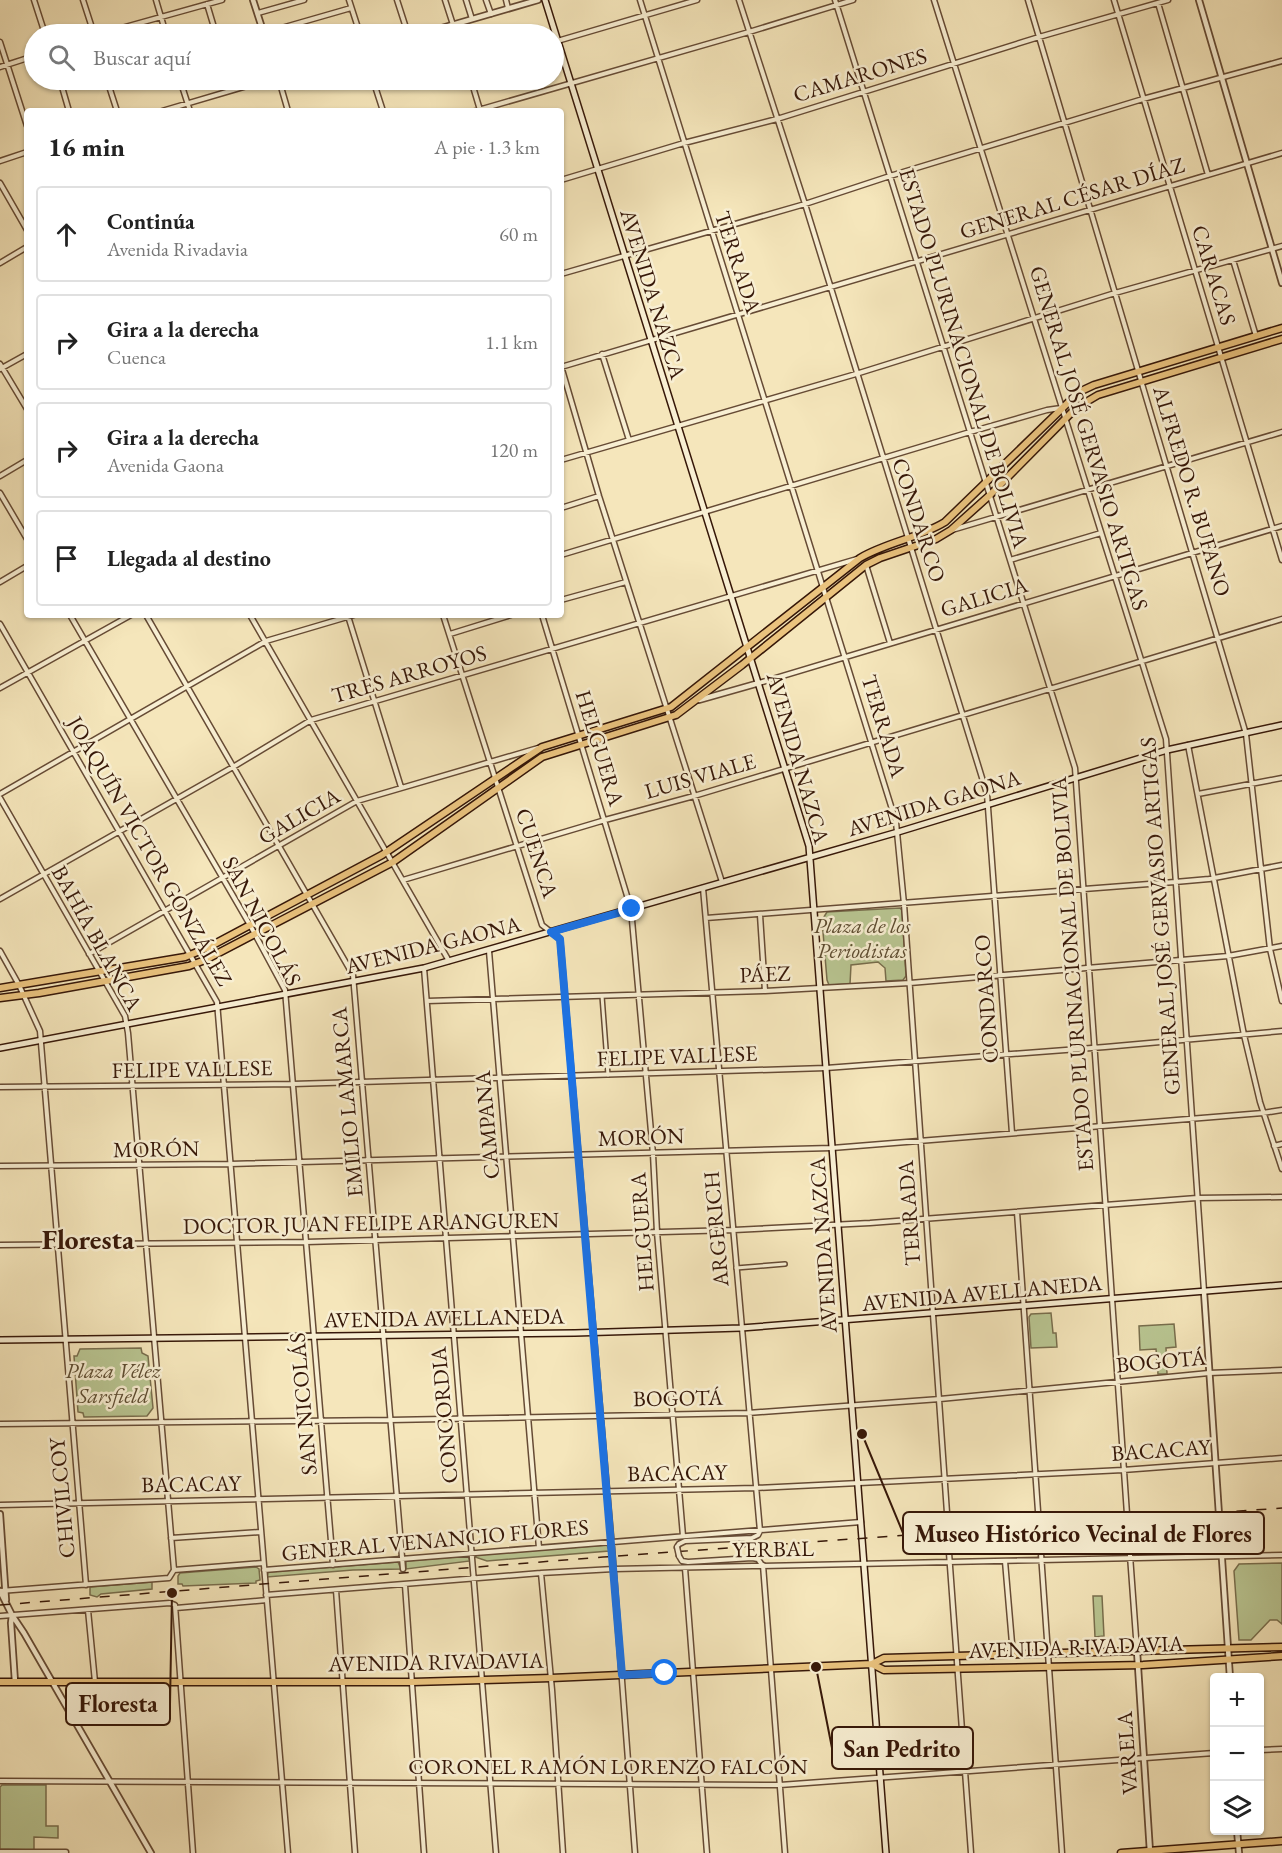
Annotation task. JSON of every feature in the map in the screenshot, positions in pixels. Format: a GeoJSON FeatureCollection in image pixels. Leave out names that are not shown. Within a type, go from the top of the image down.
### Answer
{"type":"FeatureCollection","features":[{"type":"Feature","properties":{"kind":"main road","name":"AVENIDA NAZCA"},"geometry":{"type":"LineString","coordinates":[[545,0],[551,24]]}},
{"type":"Feature","properties":{"kind":"main road","name":"AVENIDA NAZCA"},"geometry":{"type":"LineString","coordinates":[[564,66],[676,426],[751,657],[810,857],[886,1853]]}},
{"type":"Feature","properties":{"kind":"main road"},"geometry":{"type":"LineString","coordinates":[[0,988],[191,955],[250,925],[387,852],[542,747],[667,708],[860,558],[878,548],[930,530],[945,522],[1062,408],[1086,388],[1282,328]]}},
{"type":"Feature","properties":{"kind":"main road"},"geometry":{"type":"LineString","coordinates":[[0,998],[24,996],[196,964],[255,934],[393,862],[542,757],[670,718],[867,565],[936,539],[951,530],[1089,398],[1282,339]]}},
{"type":"Feature","properties":{"kind":"main road","name":"AVENIDA GAONA"},"geometry":{"type":"LineString","coordinates":[[0,1047],[286,995],[449,962],[898,832],[1188,744],[1282,725]]}},
{"type":"Feature","properties":{"kind":"main road","name":"AVENIDA AVELLANEDA"},"geometry":{"type":"LineString","coordinates":[[0,1340],[245,1338],[741,1328],[1282,1285]]}},
{"type":"Feature","properties":{"kind":"main road","name":"AVENIDA RIVADAVIA"},"geometry":{"type":"LineString","coordinates":[[0,1682],[413,1682],[872,1664],[884,1658],[1282,1647]]}},
{"type":"Feature","properties":{"kind":"main road","name":"AVENIDA RIVADAVIA"},"geometry":{"type":"LineString","coordinates":[[872,1664],[884,1670],[958,1669],[1138,1665],[1282,1656]]}},
{"type":"Feature","properties":{"kind":"main road"},"geometry":{"type":"LineString","coordinates":[[1121,1853],[1282,1841]]}},
{"type":"Feature","properties":{"kind":"street"},"geometry":{"type":"LineString","coordinates":[[34,0],[42,24]]}},
{"type":"Feature","properties":{"kind":"street"},"geometry":{"type":"LineString","coordinates":[[83,0],[91,24]]}},
{"type":"Feature","properties":{"kind":"street"},"geometry":{"type":"LineString","coordinates":[[156,0],[163,24]]}},
{"type":"Feature","properties":{"kind":"street"},"geometry":{"type":"LineString","coordinates":[[136,24],[222,0]]}},
{"type":"Feature","properties":{"kind":"street"},"geometry":{"type":"LineString","coordinates":[[253,0],[261,24]]}},
{"type":"Feature","properties":{"kind":"street"},"geometry":{"type":"LineString","coordinates":[[258,13],[304,0]]}},
{"type":"Feature","properties":{"kind":"street"},"geometry":{"type":"LineString","coordinates":[[348,0],[356,24]]}},
{"type":"Feature","properties":{"kind":"street"},"geometry":{"type":"LineString","coordinates":[[397,0],[405,24]]}},
{"type":"Feature","properties":{"kind":"street"},"geometry":{"type":"LineString","coordinates":[[445,0],[453,24]]}},
{"type":"Feature","properties":{"kind":"street"},"geometry":{"type":"LineString","coordinates":[[466,0],[472,19]]}},
{"type":"Feature","properties":{"kind":"street"},"geometry":{"type":"LineString","coordinates":[[486,0],[491,14]]}},
{"type":"Feature","properties":{"kind":"street"},"geometry":{"type":"LineString","coordinates":[[506,0],[508,8]]}},
{"type":"Feature","properties":{"kind":"street"},"geometry":{"type":"LineString","coordinates":[[456,24],[538,0]]}},
{"type":"Feature","properties":{"kind":"street","name":"TERRADA"},"geometry":{"type":"LineString","coordinates":[[640,0],[898,832],[948,1527]]}},
{"type":"Feature","properties":{"kind":"street"},"geometry":{"type":"LineString","coordinates":[[564,39],[697,0]]}},
{"type":"Feature","properties":{"kind":"street","name":"CONDARCO"},"geometry":{"type":"LineString","coordinates":[[739,0],[805,204],[963,715],[988,803],[1012,1133]]}},
{"type":"Feature","properties":{"kind":"street"},"geometry":{"type":"LineString","coordinates":[[564,86],[749,32],[836,3],[853,0]]}},
{"type":"Feature","properties":{"kind":"street","name":"GENERAL JOSÉ GERVASIO ARTIGAS"},"geometry":{"type":"LineString","coordinates":[[934,0],[1166,739],[1230,1673]]}},
{"type":"Feature","properties":{"kind":"street","name":"ALFREDO R. BUFANO"},"geometry":{"type":"LineString","coordinates":[[1028,0],[1246,734],[1270,949],[1282,1001]]}},
{"type":"Feature","properties":{"kind":"street","name":"CARACAS"},"geometry":{"type":"LineString","coordinates":[[1114,0],[1282,560]]}},
{"type":"Feature","properties":{"kind":"street","name":"CAMARONES"},"geometry":{"type":"LineString","coordinates":[[564,179],[777,118],[1039,37],[1168,0]]}},
{"type":"Feature","properties":{"kind":"street"},"geometry":{"type":"LineString","coordinates":[[1199,0],[1282,283]]}},
{"type":"Feature","properties":{"kind":"street","name":"ESTADO PLURINACIONAL DE BOLIVIA"},"geometry":{"type":"LineString","coordinates":[[836,3],[1075,768],[1127,1514]]}},
{"type":"Feature","properties":{"kind":"street"},"geometry":{"type":"LineString","coordinates":[[1158,3],[1208,175]]}},
{"type":"Feature","properties":{"kind":"street"},"geometry":{"type":"LineString","coordinates":[[207,4],[213,24]]}},
{"type":"Feature","properties":{"kind":"street"},"geometry":{"type":"LineString","coordinates":[[297,24],[351,8]]}},
{"type":"Feature","properties":{"kind":"street"},"geometry":{"type":"LineString","coordinates":[[0,42],[24,117]]}},
{"type":"Feature","properties":{"kind":"street"},"geometry":{"type":"LineString","coordinates":[[0,67],[24,59]]}},
{"type":"Feature","properties":{"kind":"street"},"geometry":{"type":"LineString","coordinates":[[564,273],[805,204],[1143,99],[1282,61]]}},
{"type":"Feature","properties":{"kind":"street"},"geometry":{"type":"LineString","coordinates":[[63,90],[68,108]]}},
{"type":"Feature","properties":{"kind":"street"},"geometry":{"type":"LineString","coordinates":[[110,90],[116,108]]}},
{"type":"Feature","properties":{"kind":"street"},"geometry":{"type":"LineString","coordinates":[[183,90],[189,108]]}},
{"type":"Feature","properties":{"kind":"street"},"geometry":{"type":"LineString","coordinates":[[171,108],[232,90]]}},
{"type":"Feature","properties":{"kind":"street"},"geometry":{"type":"LineString","coordinates":[[282,90],[287,108]]}},
{"type":"Feature","properties":{"kind":"street"},"geometry":{"type":"LineString","coordinates":[[376,90],[382,108]]}},
{"type":"Feature","properties":{"kind":"street"},"geometry":{"type":"LineString","coordinates":[[474,90],[478,108]]}},
{"type":"Feature","properties":{"kind":"street"},"geometry":{"type":"LineString","coordinates":[[486,108],[550,90]]}},
{"type":"Feature","properties":{"kind":"street"},"geometry":{"type":"LineString","coordinates":[[0,161],[24,153]]}},
{"type":"Feature","properties":{"kind":"street","name":"GENERAL CÉSAR DÍAZ"},"geometry":{"type":"LineString","coordinates":[[564,365],[1282,153]]}},
{"type":"Feature","properties":{"kind":"street"},"geometry":{"type":"LineString","coordinates":[[0,183],[24,225]]}},
{"type":"Feature","properties":{"kind":"street"},"geometry":{"type":"LineString","coordinates":[[564,459],[856,374],[1115,293],[1282,246]]}},
{"type":"Feature","properties":{"kind":"street"},"geometry":{"type":"LineString","coordinates":[[0,263],[24,250]]}},
{"type":"Feature","properties":{"kind":"street"},"geometry":{"type":"LineString","coordinates":[[1233,260],[1256,336]]}},
{"type":"Feature","properties":{"kind":"street"},"geometry":{"type":"LineString","coordinates":[[602,354],[628,440]]}},
{"type":"Feature","properties":{"kind":"street"},"geometry":{"type":"LineString","coordinates":[[24,356],[1,367],[24,404]]}},
{"type":"Feature","properties":{"kind":"street"},"geometry":{"type":"LineString","coordinates":[[564,376],[599,496],[722,883]]}},
{"type":"Feature","properties":{"kind":"street"},"geometry":{"type":"LineString","coordinates":[[564,554],[970,432],[1047,410],[1062,408]]}},
{"type":"Feature","properties":{"kind":"street"},"geometry":{"type":"LineString","coordinates":[[951,530],[1282,432]]}},
{"type":"Feature","properties":{"kind":"street"},"geometry":{"type":"LineString","coordinates":[[0,476],[24,462]]}},
{"type":"Feature","properties":{"kind":"street"},"geometry":{"type":"LineString","coordinates":[[0,493],[24,534]]}},
{"type":"Feature","properties":{"kind":"street"},"geometry":{"type":"LineString","coordinates":[[564,507],[599,496]]}},
{"type":"Feature","properties":{"kind":"street","name":"GALICIA"},"geometry":{"type":"LineString","coordinates":[[696,700],[1282,526]]}},
{"type":"Feature","properties":{"kind":"street"},"geometry":{"type":"LineString","coordinates":[[1010,560],[1101,532]]}},
{"type":"Feature","properties":{"kind":"street","name":"TRES ARROYOS"},"geometry":{"type":"LineString","coordinates":[[0,899],[233,767],[311,720],[860,558]]}},
{"type":"Feature","properties":{"kind":"street"},"geometry":{"type":"LineString","coordinates":[[867,565],[890,643]]}},
{"type":"Feature","properties":{"kind":"street"},"geometry":{"type":"LineString","coordinates":[[0,582],[24,568]]}},
{"type":"Feature","properties":{"kind":"street"},"geometry":{"type":"LineString","coordinates":[[564,599],[626,582]]}},
{"type":"Feature","properties":{"kind":"street","name":"SAN NICOLÁS"},"geometry":{"type":"LineString","coordinates":[[72,618],[284,987],[333,1565]]}},
{"type":"Feature","properties":{"kind":"street"},"geometry":{"type":"LineString","coordinates":[[0,688],[125,618]]}},
{"type":"Feature","properties":{"kind":"street","name":"EMILIO LAMARCA"},"geometry":{"type":"LineString","coordinates":[[148,618],[352,972],[404,1569]]}},
{"type":"Feature","properties":{"kind":"street"},"geometry":{"type":"LineString","coordinates":[[252,618],[449,962]]}},
{"type":"Feature","properties":{"kind":"street"},"geometry":{"type":"LineString","coordinates":[[0,796],[266,641],[341,618]]}},
{"type":"Feature","properties":{"kind":"street"},"geometry":{"type":"LineString","coordinates":[[349,618],[401,787]]}},
{"type":"Feature","properties":{"kind":"street","name":"CUENCA"},"geometry":{"type":"LineString","coordinates":[[444,618],[542,926],[560,939],[636,1853]]}},
{"type":"Feature","properties":{"kind":"street"},"geometry":{"type":"LineString","coordinates":[[450,634],[501,618]]}},
{"type":"Feature","properties":{"kind":"street","name":"HELGUERA"},"geometry":{"type":"LineString","coordinates":[[543,618],[632,909],[683,1536]]}},
{"type":"Feature","properties":{"kind":"street","name":"LUIS VIALE"},"geometry":{"type":"LineString","coordinates":[[403,880],[694,796],[1282,619]]}},
{"type":"Feature","properties":{"kind":"street","name":"JOAQUÍN VICTOR GONZÁLEZ"},"geometry":{"type":"LineString","coordinates":[[0,624],[216,998],[219,1007],[260,1532],[288,1853]]}},
{"type":"Feature","properties":{"kind":"street"},"geometry":{"type":"LineString","coordinates":[[1188,744],[1244,1035],[1263,1113],[1282,1169]]}},
{"type":"Feature","properties":{"kind":"street","name":"GALICIA"},"geometry":{"type":"LineString","coordinates":[[89,954],[357,801],[542,747]]}},
{"type":"Feature","properties":{"kind":"street"},"geometry":{"type":"LineString","coordinates":[[1198,794],[1282,778]]}},
{"type":"Feature","properties":{"kind":"street","name":"BAHÍA BLANCA"},"geometry":{"type":"LineString","coordinates":[[0,796],[106,981],[127,1024],[174,1570]]}},
{"type":"Feature","properties":{"kind":"street"},"geometry":{"type":"LineString","coordinates":[[706,918],[1175,882],[1214,878],[1282,865]]}},
{"type":"Feature","properties":{"kind":"street","name":"ARGERICH"},"geometry":{"type":"LineString","coordinates":[[703,888],[760,1531]]}},
{"type":"Feature","properties":{"kind":"street"},"geometry":{"type":"LineString","coordinates":[[760,915],[765,991]]}},
{"type":"Feature","properties":{"kind":"street","name":"PÁEZ"},"geometry":{"type":"LineString","coordinates":[[427,1001],[713,993],[910,983],[1228,957],[1282,946]]}},
{"type":"Feature","properties":{"kind":"street","name":"CHIVILCOY"},"geometry":{"type":"LineString","coordinates":[[0,951],[40,1031],[86,1585]]}},
{"type":"Feature","properties":{"kind":"street","name":"CAMPANA"},"geometry":{"type":"LineString","coordinates":[[489,951],[539,1548]]}},
{"type":"Feature","properties":{"kind":"street","name":"CONCORDIA"},"geometry":{"type":"LineString","coordinates":[[424,968],[496,1853]]}},
{"type":"Feature","properties":{"kind":"street"},"geometry":{"type":"LineString","coordinates":[[602,995],[608,1075]]}},
{"type":"Feature","properties":{"kind":"street","name":"FELIPE VALLESE"},"geometry":{"type":"LineString","coordinates":[[0,1087],[224,1086],[826,1068],[1094,1048],[1282,1030]]}},
{"type":"Feature","properties":{"kind":"street","name":"MORÓN"},"geometry":{"type":"LineString","coordinates":[[0,1166],[299,1163],[832,1148],[1282,1110]]}},
{"type":"Feature","properties":{"kind":"street"},"geometry":{"type":"LineString","coordinates":[[1274,1146],[1282,1144]]}},
{"type":"Feature","properties":{"kind":"street","name":"DOCTOR JUAN FELIPE ARANGUREN"},"geometry":{"type":"LineString","coordinates":[[0,1245],[306,1242],[734,1230],[926,1219],[1197,1198],[1282,1197]]}},
{"type":"Feature","properties":{"kind":"street"},"geometry":{"type":"LineString","coordinates":[[1017,1212],[1062,1853]]}},
{"type":"Feature","properties":{"kind":"street"},"geometry":{"type":"LineString","coordinates":[[736,1268],[785,1264]]}},
{"type":"Feature","properties":{"kind":"street","name":"BOGOTÁ"},"geometry":{"type":"LineString","coordinates":[[0,1424],[748,1413],[940,1399],[1209,1373],[1282,1370]]}},
{"type":"Feature","properties":{"kind":"street","name":"BACACAY"},"geometry":{"type":"LineString","coordinates":[[0,1505],[756,1488],[1124,1470],[1282,1458]]}},
{"type":"Feature","properties":{"kind":"street"},"geometry":{"type":"LineString","coordinates":[[0,1514],[5,1577],[2,1591],[12,1615],[151,1853]]}},
{"type":"Feature","properties":{"kind":"street","name":"GENERAL VENANCIO FLORES"},"geometry":{"type":"LineString","coordinates":[[264,1570],[861,1522]]}},
{"type":"Feature","properties":{"kind":"street"},"geometry":{"type":"LineString","coordinates":[[1128,1528],[1137,1652]]}},
{"type":"Feature","properties":{"kind":"street"},"geometry":{"type":"LineString","coordinates":[[1128,1536],[1220,1529]]}},
{"type":"Feature","properties":{"kind":"street"},"geometry":{"type":"LineString","coordinates":[[760,1531],[752,1538],[685,1541],[677,1547],[682,1561],[752,1558],[758,1559],[763,1565],[785,1853]]}},
{"type":"Feature","properties":{"kind":"street"},"geometry":{"type":"LineString","coordinates":[[171,1538],[260,1532]]}},
{"type":"Feature","properties":{"kind":"street"},"geometry":{"type":"LineString","coordinates":[[948,1539],[970,1853]]}},
{"type":"Feature","properties":{"kind":"street","name":"YERBAL"},"geometry":{"type":"LineString","coordinates":[[0,1616],[175,1606],[474,1578],[614,1569],[1282,1555]]}},
{"type":"Feature","properties":{"kind":"street"},"geometry":{"type":"LineString","coordinates":[[1005,1561],[1013,1656]]}},
{"type":"Feature","properties":{"kind":"street","name":"GENERAL VENANCIO FLORES"},"geometry":{"type":"LineString","coordinates":[[2,1591],[169,1578],[174,1570],[263,1563]]}},
{"type":"Feature","properties":{"kind":"street"},"geometry":{"type":"LineString","coordinates":[[685,1568],[707,1853]]}},
{"type":"Feature","properties":{"kind":"street"},"geometry":{"type":"LineString","coordinates":[[541,1573],[563,1853]]}},
{"type":"Feature","properties":{"kind":"street"},"geometry":{"type":"LineString","coordinates":[[0,1581],[5,1577]]}},
{"type":"Feature","properties":{"kind":"street"},"geometry":{"type":"LineString","coordinates":[[405,1584],[424,1853]]}},
{"type":"Feature","properties":{"kind":"street"},"geometry":{"type":"LineString","coordinates":[[336,1590],[355,1853]]}},
{"type":"Feature","properties":{"kind":"street"},"geometry":{"type":"LineString","coordinates":[[175,1606],[193,1853]]}},
{"type":"Feature","properties":{"kind":"street"},"geometry":{"type":"LineString","coordinates":[[88,1610],[95,1682]]}},
{"type":"Feature","properties":{"kind":"street"},"geometry":{"type":"LineString","coordinates":[[12,1615],[11,1635],[15,1682]]}},
{"type":"Feature","properties":{"kind":"street"},"geometry":{"type":"LineString","coordinates":[[11,1635],[18,1630],[24,1633]]}},
{"type":"Feature","properties":{"kind":"street","name":"VARELA"},"geometry":{"type":"LineString","coordinates":[[1137,1652],[1150,1852]]}},
{"type":"Feature","properties":{"kind":"street"},"geometry":{"type":"LineString","coordinates":[[1264,1750],[1282,1749]]}},
{"type":"Feature","properties":{"kind":"street","name":"CORONEL RAMÓN LORENZO FALCÓN"},"geometry":{"type":"LineString","coordinates":[[0,1781],[780,1785],[1210,1753]]}},
{"type":"Feature","properties":{"kind":"street"},"geometry":{"type":"LineString","coordinates":[[1237,1835],[1239,1853]]}},
{"type":"Feature","properties":{"kind":"street"},"geometry":{"type":"LineString","coordinates":[[0,1852],[66,1852]]}},
{"type":"Feature","properties":{"kind":"green space","name":"Plaza de los Periodistas"},"geometry":{"type":"Polygon","coordinates":[[[900,908],[902,910],[906,976],[903,980],[886,981],[885,968],[878,962],[851,965],[850,984],[829,985],[822,920],[827,912],[900,908]]]}},
{"type":"Feature","properties":{"kind":"green space"},"geometry":{"type":"Polygon","coordinates":[[[1051,1313],[1057,1347],[1031,1348],[1029,1317],[1031,1314],[1051,1313]]]}},
{"type":"Feature","properties":{"kind":"green space"},"geometry":{"type":"Polygon","coordinates":[[[1174,1324],[1176,1347],[1166,1348],[1167,1374],[1158,1374],[1156,1349],[1140,1350],[1139,1326],[1174,1324]]]}},
{"type":"Feature","properties":{"kind":"green space","name":"Plaza Vélez Sarsfield"},"geometry":{"type":"Polygon","coordinates":[[[141,1348],[142,1353],[148,1356],[153,1408],[147,1416],[84,1417],[83,1413],[78,1412],[74,1356],[77,1356],[80,1349],[141,1348]]]}},
{"type":"Feature","properties":{"kind":"green space"},"geometry":{"type":"Polygon","coordinates":[[[607,1545],[609,1551],[487,1561],[475,1557],[477,1555],[607,1545]]]}},
{"type":"Feature","properties":{"kind":"green space"},"geometry":{"type":"Polygon","coordinates":[[[468,1556],[470,1561],[406,1569],[406,1561],[468,1556]]]}},
{"type":"Feature","properties":{"kind":"green space"},"geometry":{"type":"Polygon","coordinates":[[[398,1562],[401,1569],[353,1570],[267,1577],[268,1572],[398,1562]]]}},
{"type":"Feature","properties":{"kind":"green space"},"geometry":{"type":"Polygon","coordinates":[[[1282,1563],[1282,1624],[1277,1620],[1270,1620],[1251,1640],[1239,1640],[1234,1571],[1239,1564],[1282,1563]]]}},
{"type":"Feature","properties":{"kind":"green space"},"geometry":{"type":"Polygon","coordinates":[[[256,1567],[259,1569],[260,1580],[256,1583],[183,1586],[178,1584],[180,1573],[256,1567]]]}},
{"type":"Feature","properties":{"kind":"green space"},"geometry":{"type":"Polygon","coordinates":[[[152,1582],[152,1589],[101,1594],[97,1597],[90,1595],[90,1587],[152,1582]]]}},
{"type":"Feature","properties":{"kind":"green space"},"geometry":{"type":"Polygon","coordinates":[[[1093,1596],[1102,1596],[1104,1636],[1095,1637],[1093,1596]]]}},
{"type":"Feature","properties":{"kind":"green space"},"geometry":{"type":"Polygon","coordinates":[[[2,1785],[46,1785],[46,1826],[58,1826],[58,1838],[34,1837],[34,1850],[0,1849],[0,1787],[2,1785]]]}},
{"type":"Feature","properties":{"kind":"railway"},"geometry":{"type":"LineString","coordinates":[[0,1605],[603,1557],[1282,1508]]}},
{"type":"Feature","properties":{"kind":"place","name":"Museo Histórico Vecinal de Flores"},"geometry":{"type":"Point","coordinates":[862,1434]}},
{"type":"Feature","properties":{"kind":"place","name":"Floresta"},"geometry":{"type":"Point","coordinates":[172,1593]}},
{"type":"Feature","properties":{"kind":"place","name":"San Pedrito"},"geometry":{"type":"Point","coordinates":[816,1667]}},
{"type":"Feature","properties":{"kind":"district","name":"Floresta"},"geometry":{"type":"Point","coordinates":[88,1239]}},
{"type":"Feature","properties":{"kind":"route"},"geometry":{"type":"LineString","coordinates":[[632,909],[551,932],[560,939],[622,1675],[665,1673]]}}]}
